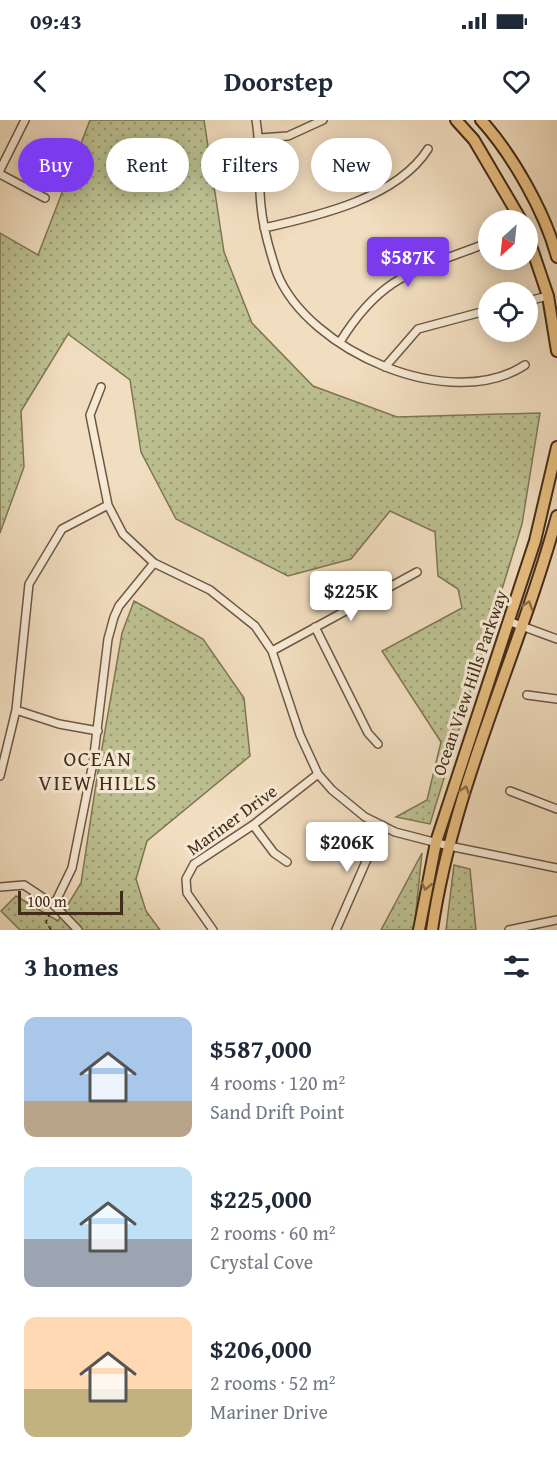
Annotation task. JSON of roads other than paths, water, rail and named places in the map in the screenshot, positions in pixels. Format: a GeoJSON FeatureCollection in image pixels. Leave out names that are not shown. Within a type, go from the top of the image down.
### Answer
{"type":"FeatureCollection","features":[{"type":"Feature","properties":{"kind":"main road"},"geometry":{"type":"LineString","coordinates":[[456,120],[474,140],[515,210]]}},
{"type":"Feature","properties":{"kind":"main road"},"geometry":{"type":"LineString","coordinates":[[481,120],[509,157],[526,187],[557,257]]}},
{"type":"Feature","properties":{"kind":"main road"},"geometry":{"type":"LineString","coordinates":[[538,266],[548,296],[557,351]]}},
{"type":"Feature","properties":{"kind":"main road","name":"Ocean View Hills Parkway"},"geometry":{"type":"LineString","coordinates":[[419,930],[441,844],[508,621],[538,531],[557,447]]}},
{"type":"Feature","properties":{"kind":"main road","name":"Ocean View Hills Parkway"},"geometry":{"type":"LineString","coordinates":[[432,930],[441,844],[557,516]]}},
{"type":"Feature","properties":{"kind":"street"},"geometry":{"type":"LineString","coordinates":[[0,170],[25,120]]}},
{"type":"Feature","properties":{"kind":"street"},"geometry":{"type":"LineString","coordinates":[[256,120],[260,138],[288,136],[323,120]]}},
{"type":"Feature","properties":{"kind":"street"},"geometry":{"type":"LineString","coordinates":[[264,228],[331,213],[367,196],[417,165],[428,149]]}},
{"type":"Feature","properties":{"kind":"street"},"geometry":{"type":"LineString","coordinates":[[0,174],[45,198]]}},
{"type":"Feature","properties":{"kind":"street"},"geometry":{"type":"LineString","coordinates":[[261,192],[264,228],[277,271],[289,296],[298,309],[314,324],[340,342],[385,367],[420,379],[444,382],[511,374],[525,365]]}},
{"type":"Feature","properties":{"kind":"street"},"geometry":{"type":"LineString","coordinates":[[340,342],[359,315],[384,288],[404,275],[478,247]]}},
{"type":"Feature","properties":{"kind":"street"},"geometry":{"type":"LineString","coordinates":[[538,298],[548,296]]}},
{"type":"Feature","properties":{"kind":"street"},"geometry":{"type":"LineString","coordinates":[[385,367],[404,342],[418,329],[478,313]]}},
{"type":"Feature","properties":{"kind":"street"},"geometry":{"type":"LineString","coordinates":[[101,387],[90,415],[108,505],[123,534],[154,563],[228,602],[255,626],[272,651],[300,735],[318,774],[350,806],[395,832],[557,868]]}},
{"type":"Feature","properties":{"kind":"street"},"geometry":{"type":"LineString","coordinates":[[0,776],[16,710],[29,584],[62,529],[108,505]]}},
{"type":"Feature","properties":{"kind":"street"},"geometry":{"type":"LineString","coordinates":[[54,904],[72,868],[98,731],[108,639],[114,617],[119,606],[154,563]]}},
{"type":"Feature","properties":{"kind":"street"},"geometry":{"type":"LineString","coordinates":[[272,651],[417,572]]}},
{"type":"Feature","properties":{"kind":"street"},"geometry":{"type":"LineString","coordinates":[[508,621],[557,639]]}},
{"type":"Feature","properties":{"kind":"street"},"geometry":{"type":"LineString","coordinates":[[315,627],[368,733],[378,744]]}},
{"type":"Feature","properties":{"kind":"street"},"geometry":{"type":"LineString","coordinates":[[527,695],[557,699]]}},
{"type":"Feature","properties":{"kind":"street"},"geometry":{"type":"LineString","coordinates":[[16,710],[58,724],[98,731]]}},
{"type":"Feature","properties":{"kind":"street","name":"Mariner Drive"},"geometry":{"type":"LineString","coordinates":[[213,930],[187,893],[189,871],[194,864],[253,825],[318,774]]}},
{"type":"Feature","properties":{"kind":"street"},"geometry":{"type":"LineString","coordinates":[[510,791],[557,809]]}},
{"type":"Feature","properties":{"kind":"street"},"geometry":{"type":"LineString","coordinates":[[253,825],[274,853],[287,862]]}},
{"type":"Feature","properties":{"kind":"street"},"geometry":{"type":"LineString","coordinates":[[336,930],[382,825]]}},
{"type":"Feature","properties":{"kind":"street"},"geometry":{"type":"LineString","coordinates":[[0,887],[24,885],[54,904],[78,930]]}},
{"type":"Feature","properties":{"kind":"street"},"geometry":{"type":"LineString","coordinates":[[509,930],[557,920]]}},
{"type":"Feature","properties":{"kind":"district","name":"OCEAN VIEW HILLS"},"geometry":{"type":"Point","coordinates":[98,771]}}]}
